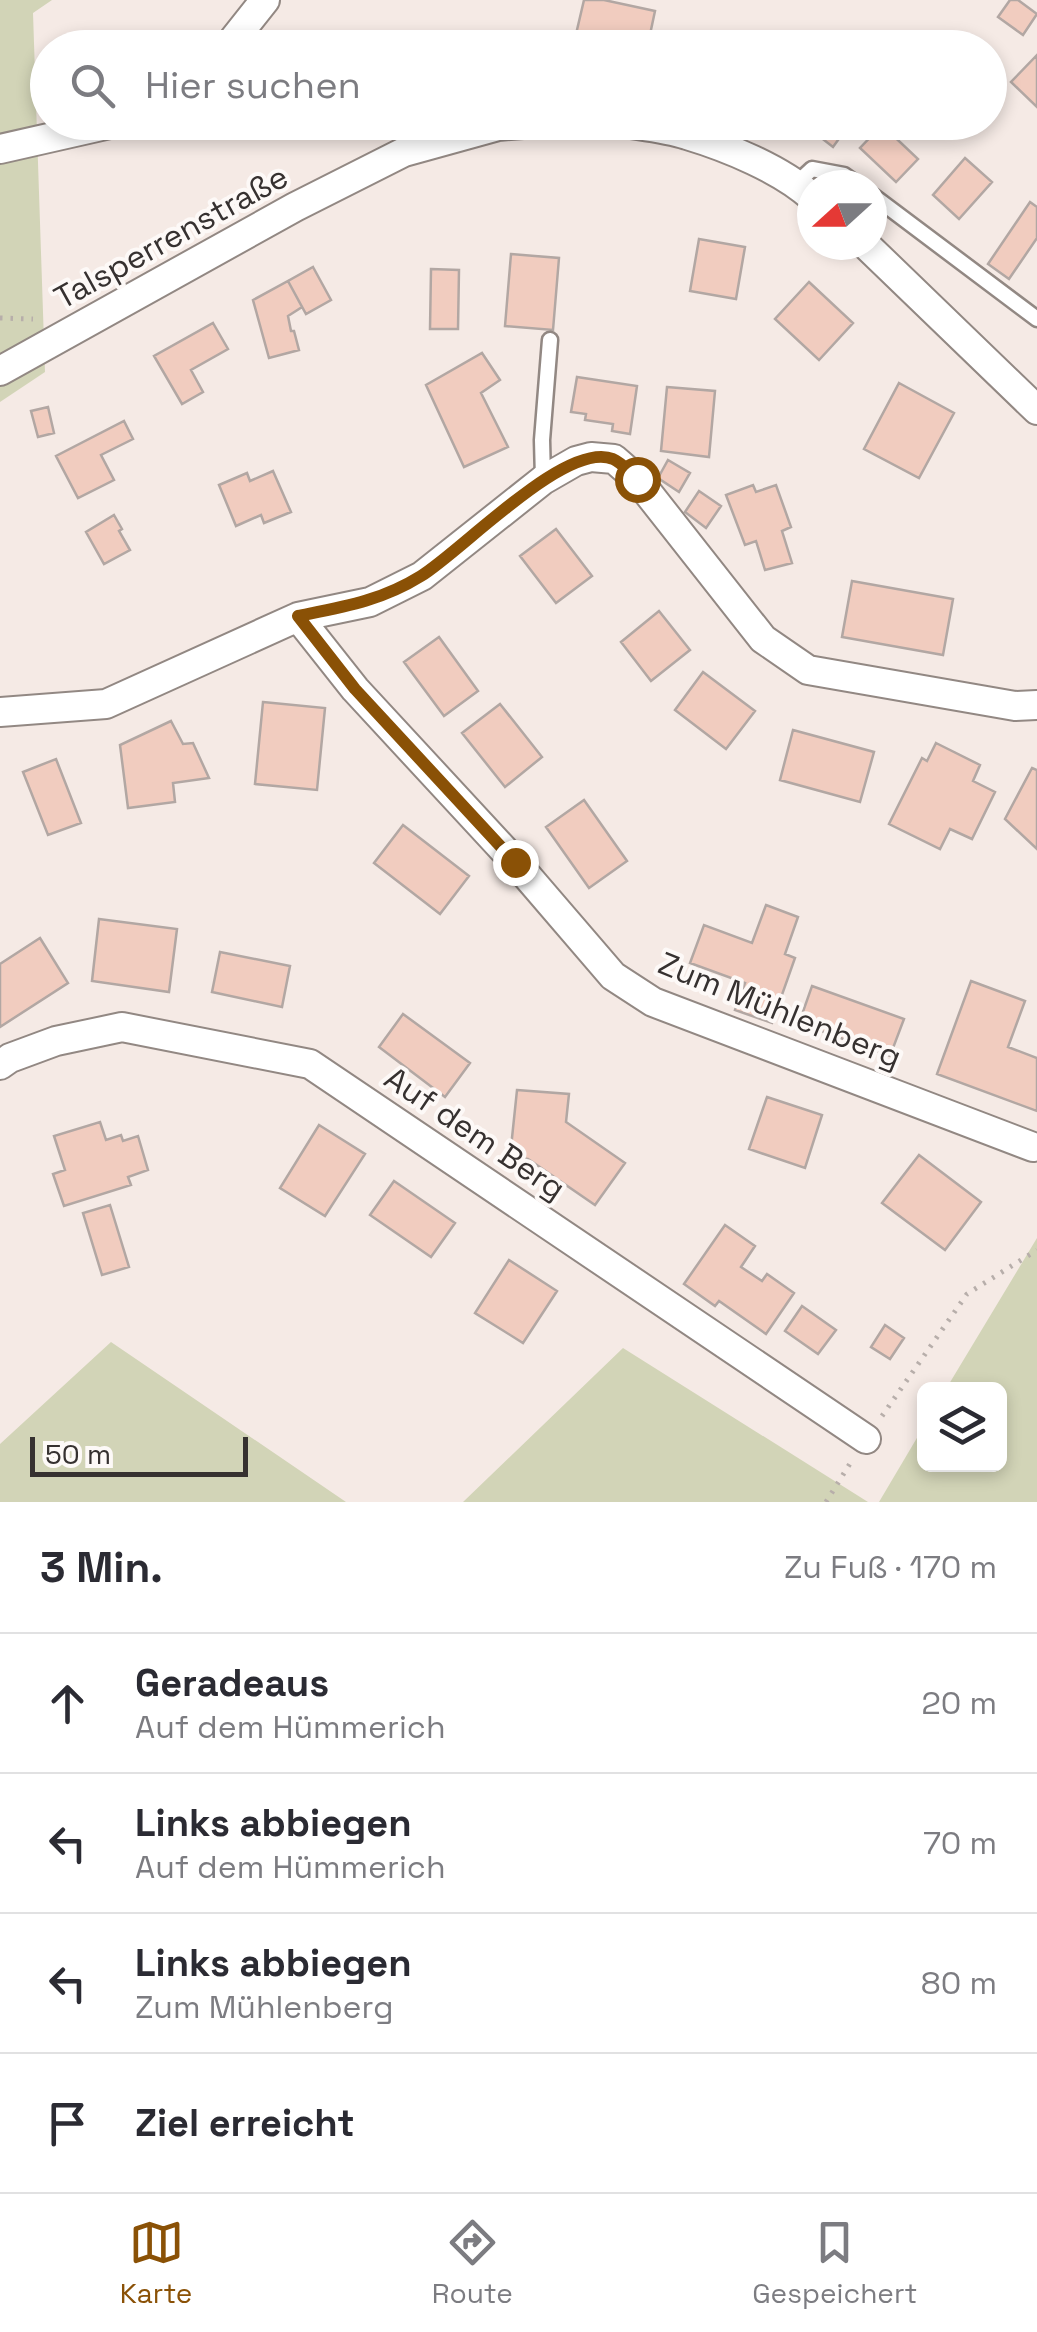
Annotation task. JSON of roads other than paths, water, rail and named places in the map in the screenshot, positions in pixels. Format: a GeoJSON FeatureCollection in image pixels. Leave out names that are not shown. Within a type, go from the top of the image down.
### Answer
{"type":"FeatureCollection","features":[{"type":"Feature","properties":{"kind":"street"},"geometry":{"type":"LineString","coordinates":[[241,30],[265,0]]}},
{"type":"Feature","properties":{"kind":"street"},"geometry":{"type":"LineString","coordinates":[[0,149],[40,140]]}},
{"type":"Feature","properties":{"kind":"street","name":"Talsperrenstraße"},"geometry":{"type":"LineString","coordinates":[[0,371],[295,208],[404,152],[447,140]]}},
{"type":"Feature","properties":{"kind":"street"},"geometry":{"type":"LineString","coordinates":[[700,140],[742,156],[797,186]]}},
{"type":"Feature","properties":{"kind":"street"},"geometry":{"type":"LineString","coordinates":[[882,260],[1037,410]]}},
{"type":"Feature","properties":{"kind":"street"},"geometry":{"type":"LineString","coordinates":[[0,712],[106,704],[298,616],[370,602],[422,576],[543,480],[590,457],[614,459],[637,479],[763,639],[808,670],[1015,706],[1037,704]]}},
{"type":"Feature","properties":{"kind":"street","name":"Zum Mühlenberg"},"geometry":{"type":"LineString","coordinates":[[298,616],[355,689],[515,862],[613,976],[653,1002],[1032,1147]]}},
{"type":"Feature","properties":{"kind":"street","name":"Auf dem Berg"},"geometry":{"type":"LineString","coordinates":[[0,1065],[56,1041],[122,1027],[310,1064],[866,1439]]}},
{"type":"Feature","properties":{"kind":"lane"},"geometry":{"type":"LineString","coordinates":[[887,206],[1037,319]]}},
{"type":"Feature","properties":{"kind":"lane"},"geometry":{"type":"LineString","coordinates":[[543,480],[550,340]]}}]}
